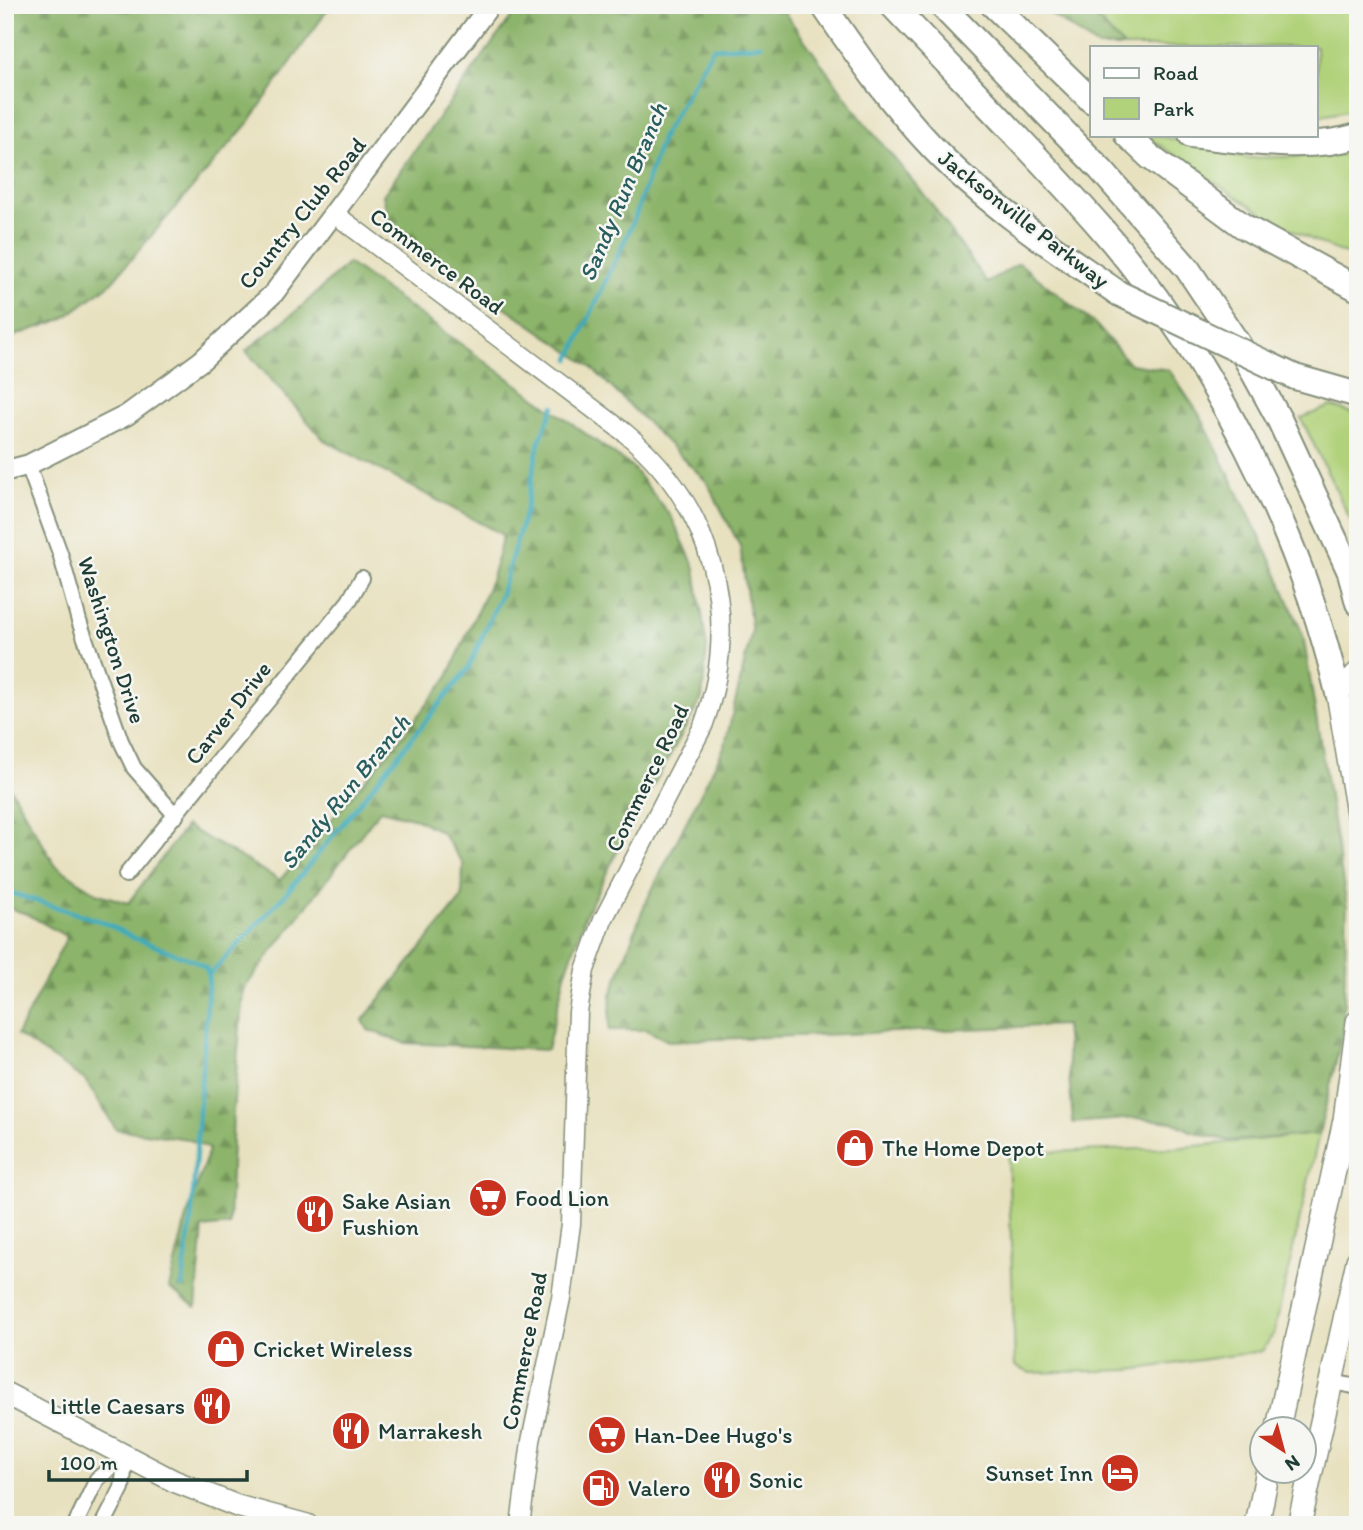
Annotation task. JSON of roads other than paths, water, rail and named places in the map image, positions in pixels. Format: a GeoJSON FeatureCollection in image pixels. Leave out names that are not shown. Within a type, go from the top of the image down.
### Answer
{"type":"FeatureCollection","features":[{"type":"Feature","properties":{"kind":"highway","name":"Jacksonville Parkway"},"geometry":{"type":"LineString","coordinates":[[824,5],[896,107],[935,150],[1033,233],[1118,293],[1295,377],[1358,395]]}},
{"type":"Feature","properties":{"kind":"highway"},"geometry":{"type":"LineString","coordinates":[[892,5],[1103,230],[1165,311],[1261,477],[1304,573],[1338,692],[1358,813]]}},
{"type":"Feature","properties":{"kind":"highway"},"geometry":{"type":"LineString","coordinates":[[941,5],[1101,170],[1187,268],[1238,344],[1280,421],[1350,572],[1358,603]]}},
{"type":"Feature","properties":{"kind":"highway"},"geometry":{"type":"LineString","coordinates":[[993,5],[1090,99]]}},
{"type":"Feature","properties":{"kind":"highway"},"geometry":{"type":"LineString","coordinates":[[1031,43],[1090,87]]}},
{"type":"Feature","properties":{"kind":"highway"},"geometry":{"type":"LineString","coordinates":[[1128,136],[1150,157],[1243,226],[1358,289]]}},
{"type":"Feature","properties":{"kind":"highway"},"geometry":{"type":"LineString","coordinates":[[1200,136],[1272,144],[1344,140],[1358,136]]}},
{"type":"Feature","properties":{"kind":"highway"},"geometry":{"type":"LineString","coordinates":[[1281,1414],[1345,1120],[1358,1022]]}},
{"type":"Feature","properties":{"kind":"highway"},"geometry":{"type":"LineString","coordinates":[[1299,1525],[1358,1261]]}},
{"type":"Feature","properties":{"kind":"highway"},"geometry":{"type":"LineString","coordinates":[[1256,1525],[1265,1484]]}},
{"type":"Feature","properties":{"kind":"main road","name":"Country Club Road"},"geometry":{"type":"LineString","coordinates":[[5,471],[27,465],[127,415],[201,361],[274,293],[336,215],[490,5]]}},
{"type":"Feature","properties":{"kind":"main road"},"geometry":{"type":"LineString","coordinates":[[1338,692],[1358,671]]}},
{"type":"Feature","properties":{"kind":"main road"},"geometry":{"type":"LineString","coordinates":[[1347,1314],[1358,1284]]}},
{"type":"Feature","properties":{"kind":"main road"},"geometry":{"type":"LineString","coordinates":[[5,1394],[174,1481],[216,1498],[307,1525]]}},
{"type":"Feature","properties":{"kind":"street","name":"Commerce Road"},"geometry":{"type":"LineString","coordinates":[[336,215],[643,448],[660,465],[688,505],[706,544],[717,581],[722,638],[713,697],[703,726],[603,920],[585,970],[578,1012],[571,1224],[562,1298],[531,1441],[520,1525]]}},
{"type":"Feature","properties":{"kind":"street","name":"Washington Drive"},"geometry":{"type":"LineString","coordinates":[[27,465],[60,553],[79,621],[121,741],[134,768],[176,816]]}},
{"type":"Feature","properties":{"kind":"street","name":"Carver Drive"},"geometry":{"type":"LineString","coordinates":[[126,875],[176,816],[254,714],[349,601],[362,578]]}},
{"type":"Feature","properties":{"kind":"street"},"geometry":{"type":"LineString","coordinates":[[1332,1382],[1358,1387]]}},
{"type":"Feature","properties":{"kind":"street"},"geometry":{"type":"LineString","coordinates":[[75,1525],[97,1479],[127,1455]]}},
{"type":"Feature","properties":{"kind":"street"},"geometry":{"type":"LineString","coordinates":[[103,1525],[122,1488],[127,1455]]}},
{"type":"Feature","properties":{"kind":"waterway","name":"Sandy Run Branch"},"geometry":{"type":"LineString","coordinates":[[570,359],[634,220],[662,137],[713,48],[761,45]]}},
{"type":"Feature","properties":{"kind":"waterway","name":"Sandy Run Branch"},"geometry":{"type":"LineString","coordinates":[[209,975],[284,896],[468,669],[501,594],[525,513],[539,442],[554,406]]}},
{"type":"Feature","properties":{"kind":"waterway","name":"Sandy Run Branch"},"geometry":{"type":"LineString","coordinates":[[5,891],[103,922],[134,938],[195,961],[206,968],[209,975]]}},
{"type":"Feature","properties":{"kind":"waterway"},"geometry":{"type":"LineString","coordinates":[[182,1287],[191,1221],[209,975]]}},
{"type":"Feature","properties":{"kind":"place","name":"The Home Depot"},"geometry":{"type":"Point","coordinates":[855,1148]}},
{"type":"Feature","properties":{"kind":"place","name":"Food Lion"},"geometry":{"type":"Point","coordinates":[488,1198]}},
{"type":"Feature","properties":{"kind":"place","name":"Sake Asian Fushion"},"geometry":{"type":"Point","coordinates":[315,1214]}},
{"type":"Feature","properties":{"kind":"place","name":"Cricket Wireless"},"geometry":{"type":"Point","coordinates":[226,1349]}},
{"type":"Feature","properties":{"kind":"place","name":"Little Caesars"},"geometry":{"type":"Point","coordinates":[212,1406]}},
{"type":"Feature","properties":{"kind":"place","name":"Marrakesh"},"geometry":{"type":"Point","coordinates":[351,1431]}},
{"type":"Feature","properties":{"kind":"place","name":"Han-Dee Hugo's"},"geometry":{"type":"Point","coordinates":[607,1435]}},
{"type":"Feature","properties":{"kind":"place","name":"Sunset Inn"},"geometry":{"type":"Point","coordinates":[1120,1473]}},
{"type":"Feature","properties":{"kind":"place","name":"Sonic"},"geometry":{"type":"Point","coordinates":[722,1480]}},
{"type":"Feature","properties":{"kind":"place","name":"Valero"},"geometry":{"type":"Point","coordinates":[601,1488]}}]}
